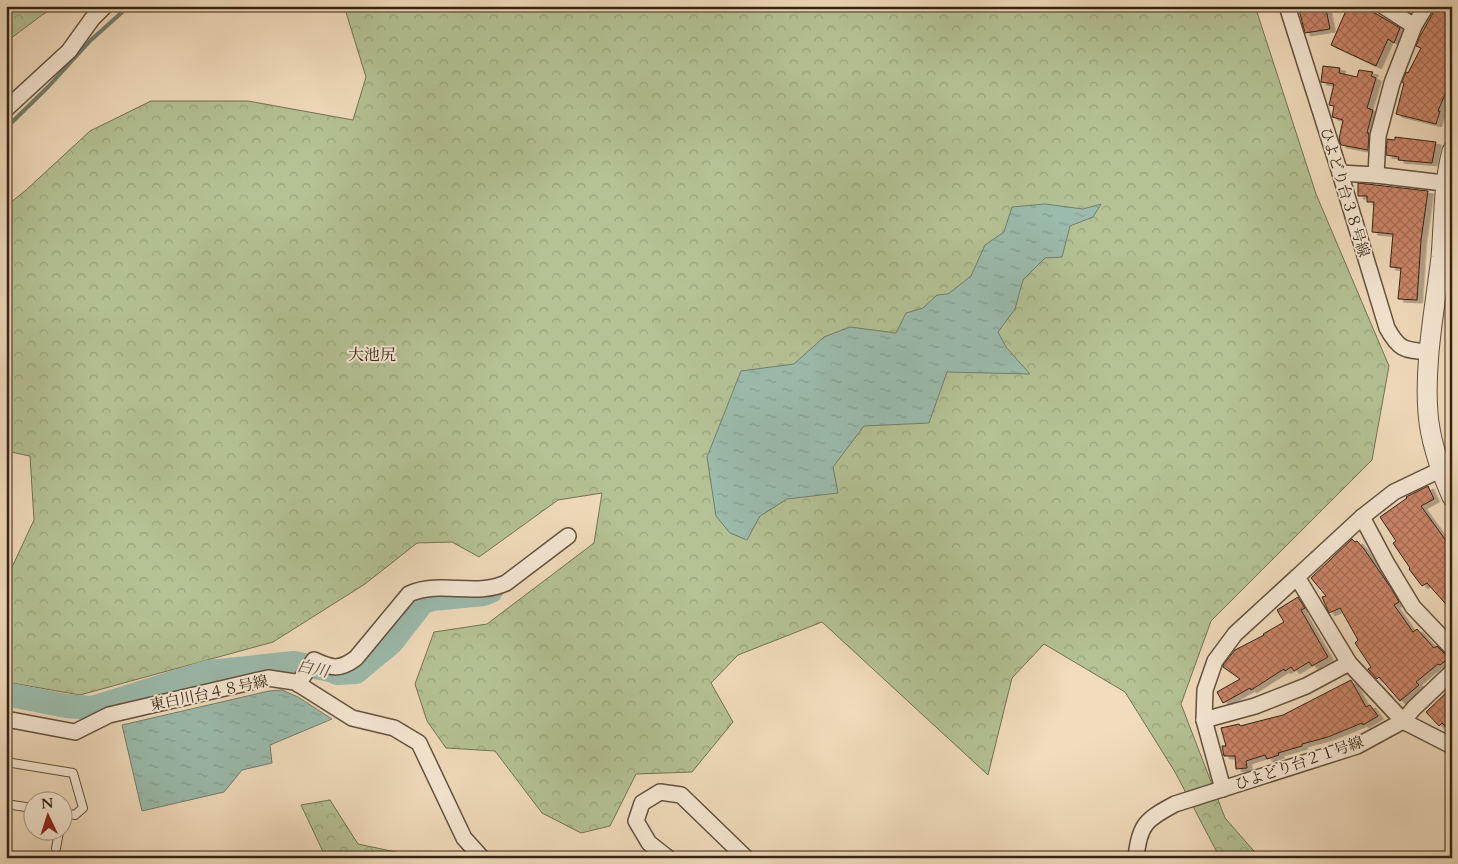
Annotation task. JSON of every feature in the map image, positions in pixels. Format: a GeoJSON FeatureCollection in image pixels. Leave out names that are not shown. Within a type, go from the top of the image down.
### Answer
{"type":"FeatureCollection","features":[{"type":"Feature","properties":{"kind":"street"},"geometry":{"type":"LineString","coordinates":[[6,109],[69,51],[92,19],[105,6]]}},
{"type":"Feature","properties":{"kind":"street","name":"ひよどり台３８号線"},"geometry":{"type":"LineString","coordinates":[[1287,6],[1387,328],[1394,342],[1408,351],[1429,352]]}},
{"type":"Feature","properties":{"kind":"street"},"geometry":{"type":"LineString","coordinates":[[1383,6],[1414,26]]}},
{"type":"Feature","properties":{"kind":"street"},"geometry":{"type":"LineString","coordinates":[[1376,175],[1378,136],[1392,83],[1414,26],[1426,6]]}},
{"type":"Feature","properties":{"kind":"street"},"geometry":{"type":"LineString","coordinates":[[1452,151],[1446,258],[1429,352],[1428,413],[1440,470],[1452,497]]}},
{"type":"Feature","properties":{"kind":"street"},"geometry":{"type":"LineString","coordinates":[[1340,173],[1376,175],[1449,184]]}},
{"type":"Feature","properties":{"kind":"street","name":"ひよどり台２１号線"},"geometry":{"type":"LineString","coordinates":[[1440,470],[1394,492],[1362,517],[1235,634],[1214,660],[1205,690],[1204,720],[1223,789],[1357,746],[1403,721],[1452,672]]}},
{"type":"Feature","properties":{"kind":"street"},"geometry":{"type":"LineString","coordinates":[[1362,517],[1413,607],[1452,648]]}},
{"type":"Feature","properties":{"kind":"street"},"geometry":{"type":"LineString","coordinates":[[298,684],[314,660],[331,668],[347,665],[356,658],[409,594],[421,588],[488,588],[506,584],[568,536]]}},
{"type":"Feature","properties":{"kind":"street"},"geometry":{"type":"LineString","coordinates":[[1297,578],[1350,663],[1403,721],[1452,746]]}},
{"type":"Feature","properties":{"kind":"street"},"geometry":{"type":"LineString","coordinates":[[1204,720],[1255,706],[1306,686],[1350,663]]}},
{"type":"Feature","properties":{"kind":"street","name":"東白川台４８号線"},"geometry":{"type":"LineString","coordinates":[[6,719],[75,732],[109,715],[268,678],[298,684],[352,718],[394,728],[419,743],[464,838],[482,858]]}},
{"type":"Feature","properties":{"kind":"street"},"geometry":{"type":"LineString","coordinates":[[1136,858],[1138,840],[1150,818],[1175,804],[1223,789]]}},
{"type":"Feature","properties":{"kind":"street"},"geometry":{"type":"LineString","coordinates":[[668,858],[649,843],[636,822],[642,804],[660,792],[681,795],[746,858]]}},
{"type":"Feature","properties":{"kind":"lane"},"geometry":{"type":"LineString","coordinates":[[6,762],[73,773],[82,808],[75,815],[72,815]]}},
{"type":"Feature","properties":{"kind":"lane"},"geometry":{"type":"LineString","coordinates":[[6,804],[22,806]]}},
{"type":"Feature","properties":{"kind":"lane"},"geometry":{"type":"LineString","coordinates":[[56,848],[57,842]]}},
{"type":"Feature","properties":{"kind":"green space"},"geometry":{"type":"Polygon","coordinates":[[[6,6],[57,6],[6,42],[6,6]]]}},
{"type":"Feature","properties":{"kind":"green space"},"geometry":{"type":"Polygon","coordinates":[[[347,6],[1255,6],[1316,194],[1389,366],[1372,460],[1211,621],[1181,704],[1225,818],[1260,858],[1220,858],[1175,772],[1125,692],[1044,644],[1012,678],[988,775],[822,622],[738,655],[711,683],[733,722],[692,772],[636,774],[610,826],[581,833],[542,813],[495,751],[446,748],[427,721],[415,684],[434,632],[487,624],[594,543],[602,493],[558,500],[479,557],[452,542],[417,543],[365,584],[273,642],[80,695],[6,682],[6,580],[34,520],[30,456],[6,451],[6,206],[90,131],[151,101],[248,101],[353,120],[366,77],[345,9],[347,6]]]}},
{"type":"Feature","properties":{"kind":"green space"},"geometry":{"type":"Polygon","coordinates":[[[330,800],[358,844],[424,858],[326,858],[301,805],[330,800]]]}},
{"type":"Feature","properties":{"kind":"water"},"geometry":{"type":"Polygon","coordinates":[[[1045,204],[1083,209],[1101,204],[1093,217],[1070,226],[1062,257],[1045,258],[1023,280],[1015,309],[998,332],[1006,347],[1030,374],[947,372],[929,423],[864,426],[833,467],[838,493],[787,499],[760,516],[747,540],[730,533],[716,516],[707,457],[741,371],[794,364],[824,337],[850,327],[896,333],[906,313],[923,308],[937,295],[948,294],[971,276],[985,245],[1004,232],[1012,207],[1045,204]]]}},
{"type":"Feature","properties":{"kind":"water"},"geometry":{"type":"Polygon","coordinates":[[[282,690],[298,697],[332,719],[270,745],[272,763],[242,770],[224,792],[142,811],[122,725],[269,691],[282,690]]]}},
{"type":"Feature","properties":{"kind":"building"},"geometry":{"type":"Polygon","coordinates":[[[1298,6],[1316,6],[1317,11],[1326,9],[1330,29],[1305,33],[1298,6]]]}},
{"type":"Feature","properties":{"kind":"building"},"geometry":{"type":"Polygon","coordinates":[[[1348,6],[1363,6],[1400,28],[1394,43],[1388,39],[1376,66],[1331,45],[1348,6]]]}},
{"type":"Feature","properties":{"kind":"building"},"geometry":{"type":"Polygon","coordinates":[[[1437,6],[1452,16],[1452,78],[1438,111],[1440,111],[1436,124],[1396,114],[1404,83],[1402,82],[1421,48],[1416,46],[1419,38],[1437,6]]]}},
{"type":"Feature","properties":{"kind":"building"},"geometry":{"type":"Polygon","coordinates":[[[1323,66],[1340,68],[1339,73],[1357,77],[1359,70],[1373,72],[1371,76],[1376,78],[1367,108],[1373,110],[1367,133],[1369,133],[1368,150],[1341,145],[1339,139],[1343,120],[1332,117],[1334,106],[1329,105],[1334,84],[1321,82],[1323,66]]]}},
{"type":"Feature","properties":{"kind":"building"},"geometry":{"type":"Polygon","coordinates":[[[1395,137],[1436,142],[1432,163],[1398,160],[1399,157],[1386,155],[1387,139],[1395,140],[1395,137]]]}},
{"type":"Feature","properties":{"kind":"building"},"geometry":{"type":"Polygon","coordinates":[[[1358,183],[1428,191],[1421,240],[1417,300],[1398,299],[1401,268],[1390,267],[1393,234],[1372,232],[1374,202],[1367,202],[1367,196],[1358,196],[1358,183]]]}},
{"type":"Feature","properties":{"kind":"building"},"geometry":{"type":"Polygon","coordinates":[[[1428,486],[1434,499],[1421,506],[1452,549],[1452,611],[1427,583],[1422,586],[1393,543],[1396,541],[1380,517],[1406,497],[1428,486]]]}},
{"type":"Feature","properties":{"kind":"building"},"geometry":{"type":"Polygon","coordinates":[[[1352,539],[1355,542],[1357,541],[1364,549],[1391,588],[1399,602],[1394,605],[1413,632],[1417,629],[1434,648],[1437,646],[1449,658],[1440,665],[1438,664],[1416,682],[1419,685],[1400,701],[1379,677],[1377,679],[1368,669],[1371,667],[1355,643],[1358,640],[1340,608],[1329,613],[1322,597],[1326,596],[1311,578],[1352,539]]]}},
{"type":"Feature","properties":{"kind":"building"},"geometry":{"type":"Polygon","coordinates":[[[1298,597],[1305,608],[1301,610],[1328,657],[1312,666],[1309,662],[1294,671],[1291,667],[1285,671],[1284,669],[1251,690],[1250,688],[1223,703],[1217,692],[1240,679],[1223,667],[1223,665],[1235,650],[1284,622],[1277,610],[1298,597]]]}},
{"type":"Feature","properties":{"kind":"building"},"geometry":{"type":"Polygon","coordinates":[[[1351,680],[1366,707],[1370,705],[1378,716],[1363,725],[1362,723],[1328,737],[1302,744],[1302,746],[1278,753],[1279,755],[1267,759],[1265,755],[1246,761],[1247,768],[1236,769],[1235,756],[1224,756],[1222,746],[1226,746],[1221,728],[1239,724],[1240,726],[1283,715],[1351,680]]]}},
{"type":"Feature","properties":{"kind":"building"},"geometry":{"type":"Polygon","coordinates":[[[1452,687],[1452,733],[1442,723],[1439,726],[1426,712],[1452,687]]]}},
{"type":"Feature","properties":{"kind":"waterway"},"geometry":{"type":"LineString","coordinates":[[6,128],[48,87],[91,40],[129,6]]}},
{"type":"Feature","properties":{"kind":"waterway","name":"白川"},"geometry":{"type":"LineString","coordinates":[[6,694],[66,706],[92,708],[208,672],[294,663],[337,673],[356,672],[392,642],[423,602],[432,599],[484,594],[491,591]]}},
{"type":"Feature","properties":{"kind":"district","name":"大池尻"},"geometry":{"type":"Point","coordinates":[372,354]}}]}
